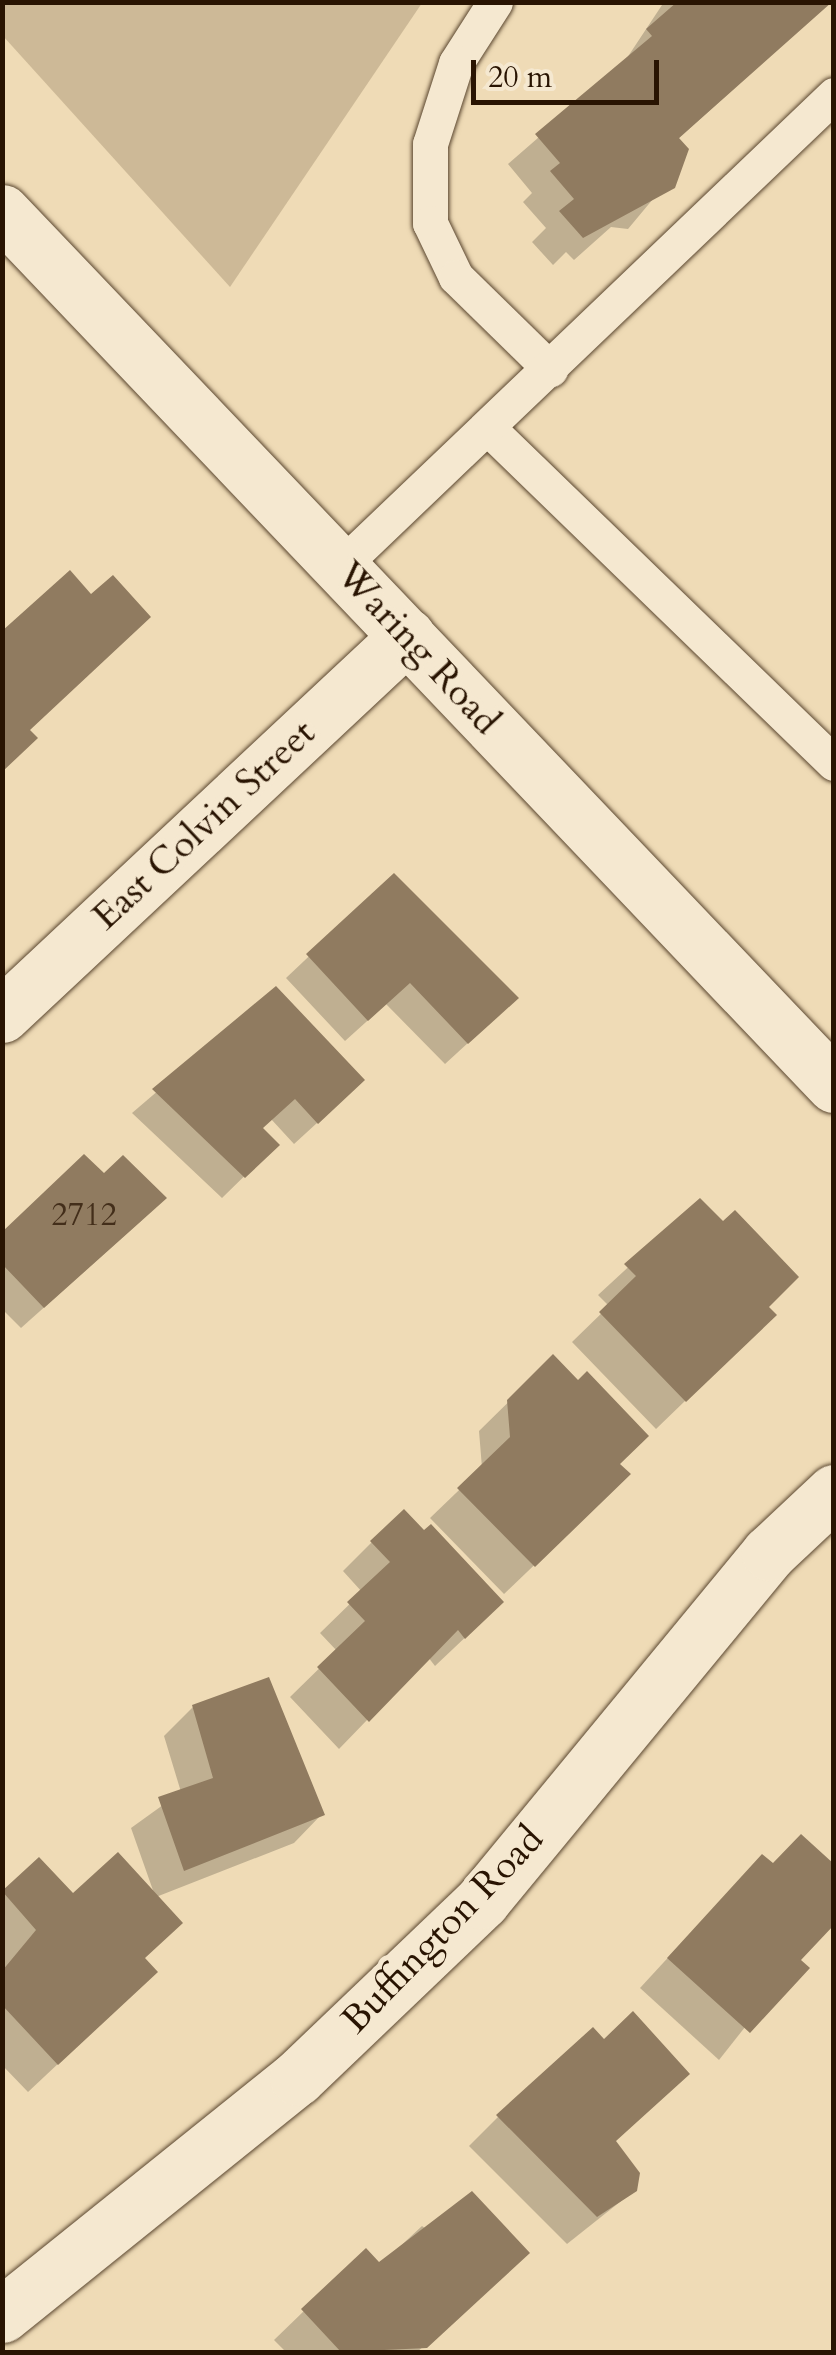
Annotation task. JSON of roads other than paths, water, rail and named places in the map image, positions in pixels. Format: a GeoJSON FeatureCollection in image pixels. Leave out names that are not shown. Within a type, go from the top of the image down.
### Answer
{"type":"FeatureCollection","features":[{"type":"Feature","properties":{"kind":"street","name":"Waring Road"},"geometry":{"type":"LineString","coordinates":[[2,212],[834,1085]]}},
{"type":"Feature","properties":{"kind":"street","name":"East Colvin Street"},"geometry":{"type":"LineString","coordinates":[[2,1015],[407,636]]}},
{"type":"Feature","properties":{"kind":"street","name":"Buffington Road"},"geometry":{"type":"LineString","coordinates":[[2,2315],[297,2078],[482,1901],[769,1553],[834,1492]]}},
{"type":"Feature","properties":{"kind":"lane"},"geometry":{"type":"LineString","coordinates":[[495,2],[456,64],[430,144],[430,223],[456,276],[550,369]]}},
{"type":"Feature","properties":{"kind":"lane"},"geometry":{"type":"LineString","coordinates":[[341,566],[489,430],[834,95]]}},
{"type":"Feature","properties":{"kind":"lane"},"geometry":{"type":"LineString","coordinates":[[489,430],[834,763]]}}]}
